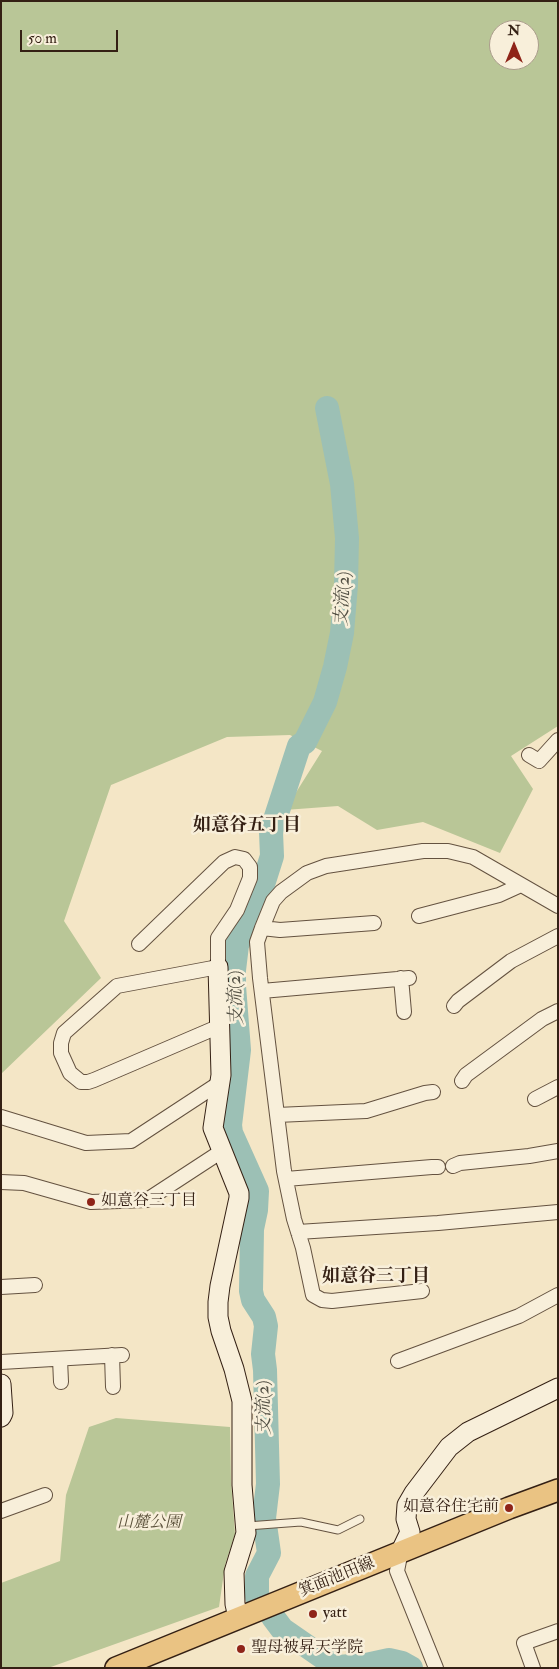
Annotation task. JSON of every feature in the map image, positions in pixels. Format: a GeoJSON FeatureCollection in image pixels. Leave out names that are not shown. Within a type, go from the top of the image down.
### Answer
{"type":"FeatureCollection","features":[{"type":"Feature","properties":{"kind":"main road","name":"箕面池田線"},"geometry":{"type":"LineString","coordinates":[[116,1668],[401,1551],[558,1490]]}},
{"type":"Feature","properties":{"kind":"street"},"geometry":{"type":"LineString","coordinates":[[529,756],[539,761],[558,740]]}},
{"type":"Feature","properties":{"kind":"street"},"geometry":{"type":"LineString","coordinates":[[422,1290],[332,1300],[322,1300],[313,1295],[286,1179],[257,942],[270,907],[281,892],[307,873],[326,866],[416,852],[448,851],[472,858],[558,906]]}},
{"type":"Feature","properties":{"kind":"street"},"geometry":{"type":"LineString","coordinates":[[139,944],[224,862],[235,858],[244,859],[250,867],[250,878],[237,910],[218,938],[221,1082],[213,1128],[240,1198],[220,1286],[218,1310],[221,1331],[234,1369],[242,1401],[242,1485],[252,1525],[246,1533],[234,1572],[235,1604],[238,1618]]}},
{"type":"Feature","properties":{"kind":"street"},"geometry":{"type":"LineString","coordinates":[[419,916],[499,896],[521,885]]}},
{"type":"Feature","properties":{"kind":"street"},"geometry":{"type":"LineString","coordinates":[[262,928],[280,930],[374,923]]}},
{"type":"Feature","properties":{"kind":"street"},"geometry":{"type":"LineString","coordinates":[[454,1006],[511,961],[558,936]]}},
{"type":"Feature","properties":{"kind":"street"},"geometry":{"type":"LineString","coordinates":[[218,967],[116,986],[64,1033],[61,1053],[70,1074],[81,1082],[88,1082],[220,1026]]}},
{"type":"Feature","properties":{"kind":"street"},"geometry":{"type":"LineString","coordinates":[[262,991],[405,978],[404,1012]]}},
{"type":"Feature","properties":{"kind":"street"},"geometry":{"type":"LineString","coordinates":[[462,1081],[466,1075],[542,1019],[558,1011]]}},
{"type":"Feature","properties":{"kind":"street"},"geometry":{"type":"LineString","coordinates":[[1,1117],[86,1143],[131,1141],[221,1082]]}},
{"type":"Feature","properties":{"kind":"street"},"geometry":{"type":"LineString","coordinates":[[535,1099],[558,1087]]}},
{"type":"Feature","properties":{"kind":"street"},"geometry":{"type":"LineString","coordinates":[[277,1115],[366,1112],[433,1092]]}},
{"type":"Feature","properties":{"kind":"street"},"geometry":{"type":"LineString","coordinates":[[1,1182],[24,1183],[91,1202],[147,1200],[222,1150]]}},
{"type":"Feature","properties":{"kind":"street"},"geometry":{"type":"LineString","coordinates":[[453,1166],[460,1163],[558,1151]]}},
{"type":"Feature","properties":{"kind":"street"},"geometry":{"type":"LineString","coordinates":[[286,1179],[438,1168]]}},
{"type":"Feature","properties":{"kind":"street"},"geometry":{"type":"LineString","coordinates":[[298,1232],[438,1223],[558,1212]]}},
{"type":"Feature","properties":{"kind":"street"},"geometry":{"type":"LineString","coordinates":[[1,1287],[35,1285]]}},
{"type":"Feature","properties":{"kind":"street"},"geometry":{"type":"LineString","coordinates":[[398,1361],[519,1316],[558,1295]]}},
{"type":"Feature","properties":{"kind":"street"},"geometry":{"type":"LineString","coordinates":[[1,1362],[117,1355],[113,1387]]}},
{"type":"Feature","properties":{"kind":"street"},"geometry":{"type":"LineString","coordinates":[[60,1359],[61,1382]]}},
{"type":"Feature","properties":{"kind":"street"},"geometry":{"type":"LineString","coordinates":[[1,1384],[3,1413],[1,1417]]}},
{"type":"Feature","properties":{"kind":"street"},"geometry":{"type":"LineString","coordinates":[[436,1668],[397,1571],[401,1551],[410,1532],[406,1519],[407,1505],[449,1447],[468,1432],[558,1388]]}},
{"type":"Feature","properties":{"kind":"street"},"geometry":{"type":"LineString","coordinates":[[1,1511],[45,1495]]}},
{"type":"Feature","properties":{"kind":"street"},"geometry":{"type":"LineString","coordinates":[[533,1668],[524,1643],[558,1630]]}},
{"type":"Feature","properties":{"kind":"lane"},"geometry":{"type":"LineString","coordinates":[[252,1525],[301,1522],[338,1530],[360,1519]]}},
{"type":"Feature","properties":{"kind":"green space"},"geometry":{"type":"Polygon","coordinates":[[[1,1],[558,1],[558,726],[511,756],[533,789],[500,853],[423,822],[377,830],[338,806],[285,810],[322,751],[290,735],[227,737],[111,785],[64,921],[101,978],[1,1074],[1,1]]]}},
{"type":"Feature","properties":{"kind":"green space","name":"山麓公園"},"geometry":{"type":"Polygon","coordinates":[[[116,1418],[230,1427],[231,1481],[235,1534],[225,1565],[219,1607],[48,1668],[1,1668],[1,1583],[60,1561],[66,1495],[89,1427],[116,1418]]]}},
{"type":"Feature","properties":{"kind":"waterway","name":"支流(2)"},"geometry":{"type":"LineString","coordinates":[[257,1597],[257,1576],[269,1553],[264,1518],[268,1484],[263,1354],[266,1326],[264,1317],[253,1300],[251,1291],[252,1229],[257,1191],[231,1133],[230,1125],[239,1050],[234,970],[237,945],[259,897],[272,856],[271,832],[299,746],[305,742],[325,702],[342,633],[347,538],[342,484],[327,408]]}},
{"type":"Feature","properties":{"kind":"waterway","name":"支流(2)"},"geometry":{"type":"LineString","coordinates":[[273,1617],[282,1629],[337,1667],[366,1665],[389,1660],[402,1663],[411,1668]]}},
{"type":"Feature","properties":{"kind":"place","name":"如意谷三丁目"},"geometry":{"type":"Point","coordinates":[91,1202]}},
{"type":"Feature","properties":{"kind":"place","name":"如意谷住宅前"},"geometry":{"type":"Point","coordinates":[509,1508]}},
{"type":"Feature","properties":{"kind":"place","name":"yatt"},"geometry":{"type":"Point","coordinates":[313,1614]}},
{"type":"Feature","properties":{"kind":"place","name":"聖母被昇天学院"},"geometry":{"type":"Point","coordinates":[241,1649]}},
{"type":"Feature","properties":{"kind":"district","name":"如意谷五丁目"},"geometry":{"type":"Point","coordinates":[247,826]}},
{"type":"Feature","properties":{"kind":"district","name":"如意谷三丁目"},"geometry":{"type":"Point","coordinates":[376,1277]}}]}
